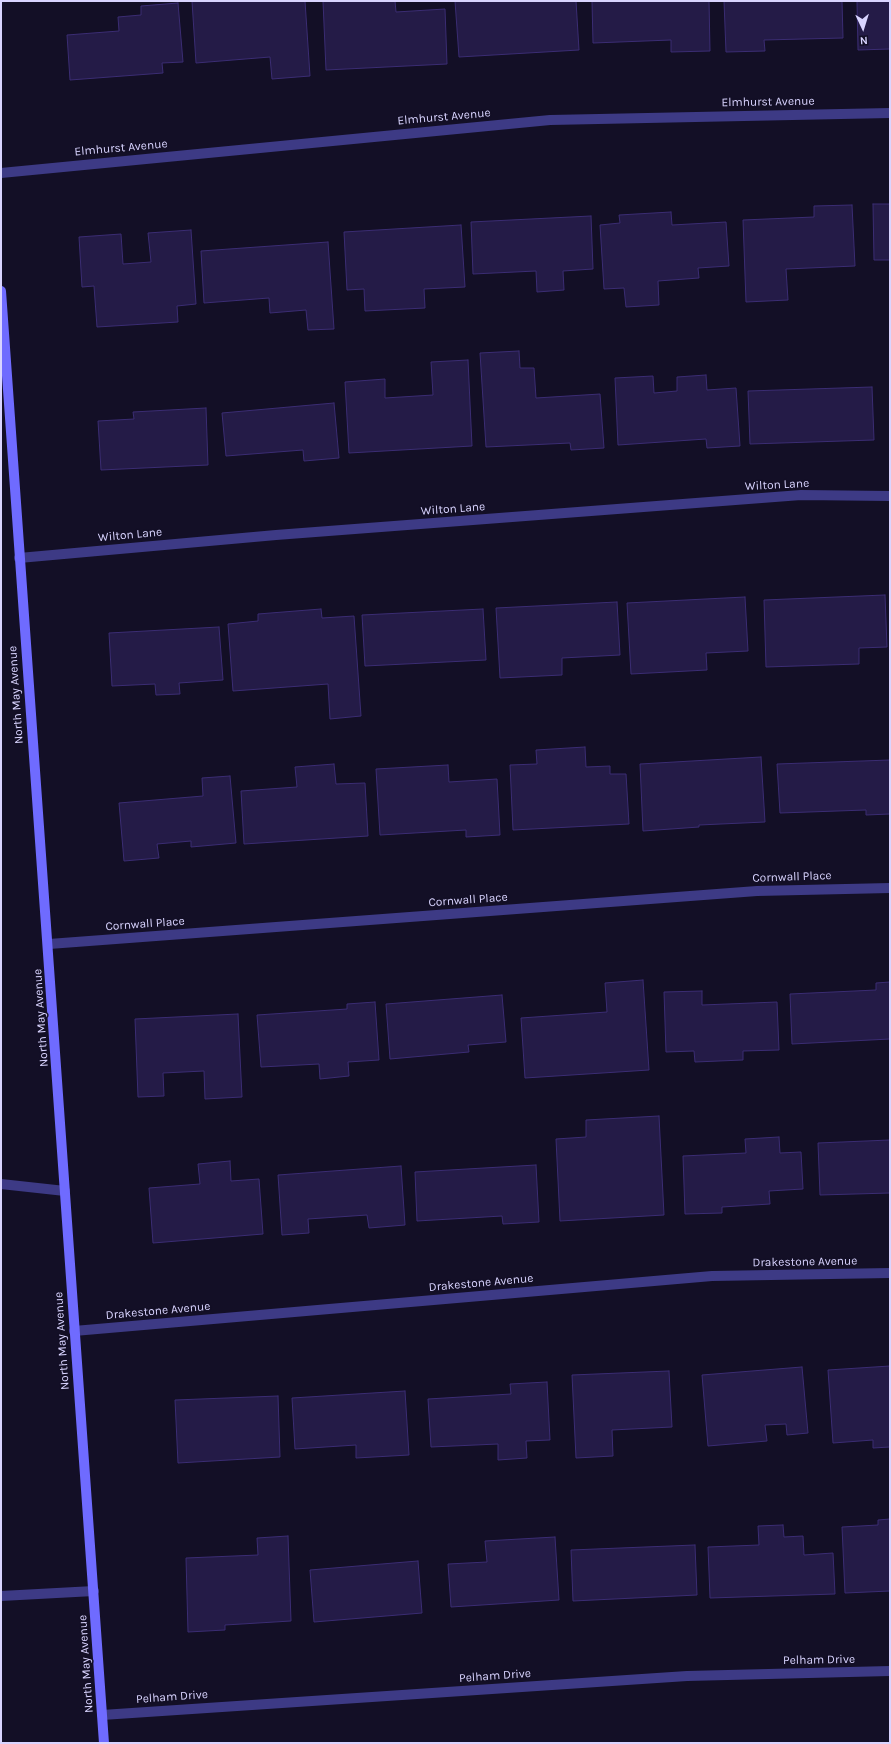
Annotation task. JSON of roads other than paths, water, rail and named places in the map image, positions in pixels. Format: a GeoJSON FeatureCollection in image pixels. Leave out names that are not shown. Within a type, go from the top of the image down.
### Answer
{"type":"FeatureCollection","features":[{"type":"Feature","properties":{"kind":"main road","name":"North May Avenue"},"geometry":{"type":"LineString","coordinates":[[1,291],[104,1743]]}},
{"type":"Feature","properties":{"kind":"street","name":"Elmhurst Avenue"},"geometry":{"type":"LineString","coordinates":[[1,173],[550,120],[890,113]]}},
{"type":"Feature","properties":{"kind":"street","name":"Wilton Lane"},"geometry":{"type":"LineString","coordinates":[[19,558],[276,535],[801,495],[890,496]]}},
{"type":"Feature","properties":{"kind":"street","name":"Cornwall Place"},"geometry":{"type":"LineString","coordinates":[[48,944],[756,891],[890,888]]}},
{"type":"Feature","properties":{"kind":"street"},"geometry":{"type":"LineString","coordinates":[[1,1184],[65,1191]]}},
{"type":"Feature","properties":{"kind":"street","name":"Drakestone Avenue"},"geometry":{"type":"LineString","coordinates":[[74,1331],[712,1276],[890,1273]]}},
{"type":"Feature","properties":{"kind":"street"},"geometry":{"type":"LineString","coordinates":[[1,1596],[94,1591]]}},
{"type":"Feature","properties":{"kind":"street","name":"Pelham Drive"},"geometry":{"type":"LineString","coordinates":[[102,1715],[688,1676],[890,1671]]}}]}
